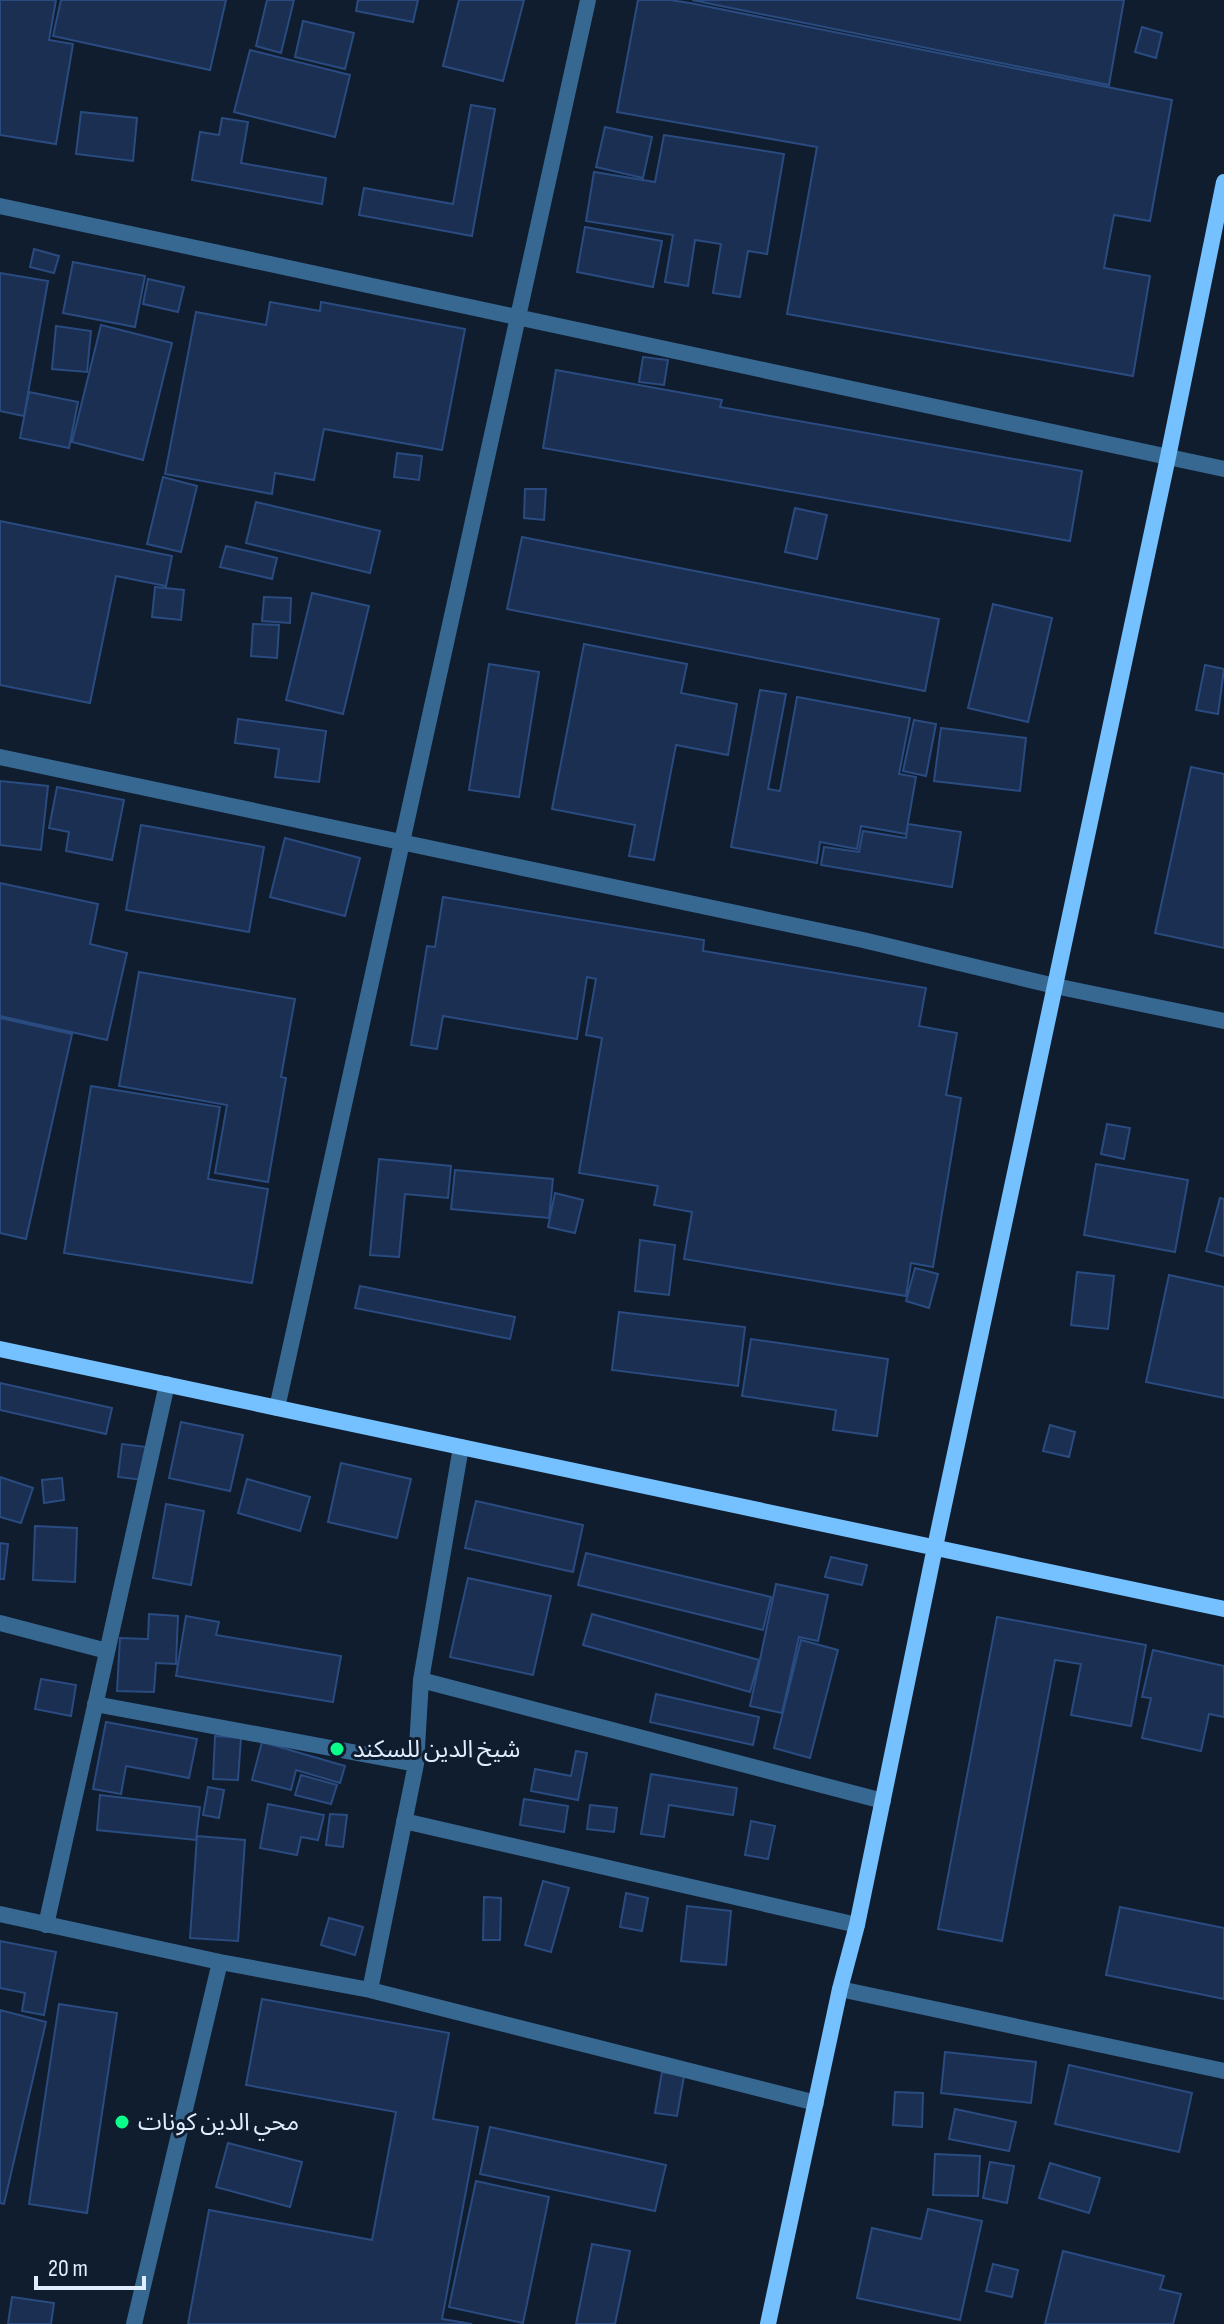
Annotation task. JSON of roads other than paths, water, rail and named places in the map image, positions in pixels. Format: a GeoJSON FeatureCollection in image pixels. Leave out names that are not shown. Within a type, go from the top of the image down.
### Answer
{"type":"FeatureCollection","features":[{"type":"Feature","properties":{"kind":"street"},"geometry":{"type":"LineString","coordinates":[[768,2324],[840,1989],[857,1925],[1224,182]]}},
{"type":"Feature","properties":{"kind":"street"},"geometry":{"type":"LineString","coordinates":[[0,1349],[1224,1609]]}},
{"type":"Feature","properties":{"kind":"lane"},"geometry":{"type":"LineString","coordinates":[[277,1408],[588,0]]}},
{"type":"Feature","properties":{"kind":"lane"},"geometry":{"type":"LineString","coordinates":[[0,206],[1224,469]]}},
{"type":"Feature","properties":{"kind":"lane"},"geometry":{"type":"LineString","coordinates":[[0,757],[863,940],[1055,986],[1224,1021]]}},
{"type":"Feature","properties":{"kind":"lane"},"geometry":{"type":"LineString","coordinates":[[46,1925],[167,1384]]}},
{"type":"Feature","properties":{"kind":"lane"},"geometry":{"type":"LineString","coordinates":[[370,1990],[416,1764],[421,1680],[461,1447]]}},
{"type":"Feature","properties":{"kind":"lane"},"geometry":{"type":"LineString","coordinates":[[0,1623],[107,1651]]}},
{"type":"Feature","properties":{"kind":"lane"},"geometry":{"type":"LineString","coordinates":[[421,1680],[883,1801]]}},
{"type":"Feature","properties":{"kind":"lane"},"geometry":{"type":"LineString","coordinates":[[95,1704],[416,1764]]}},
{"type":"Feature","properties":{"kind":"lane"},"geometry":{"type":"LineString","coordinates":[[404,1821],[857,1925]]}},
{"type":"Feature","properties":{"kind":"lane"},"geometry":{"type":"LineString","coordinates":[[0,1914],[220,1962],[370,1990],[816,2103]]}},
{"type":"Feature","properties":{"kind":"lane"},"geometry":{"type":"LineString","coordinates":[[134,2324],[220,1962]]}},
{"type":"Feature","properties":{"kind":"lane"},"geometry":{"type":"LineString","coordinates":[[840,1989],[1224,2071]]}},
{"type":"Feature","properties":{"kind":"place","name":"شيخ الدين للسكند"},"geometry":{"type":"Point","coordinates":[337,1749]}},
{"type":"Feature","properties":{"kind":"place","name":"محي الدين كونات"},"geometry":{"type":"Point","coordinates":[122,2122]}}]}
